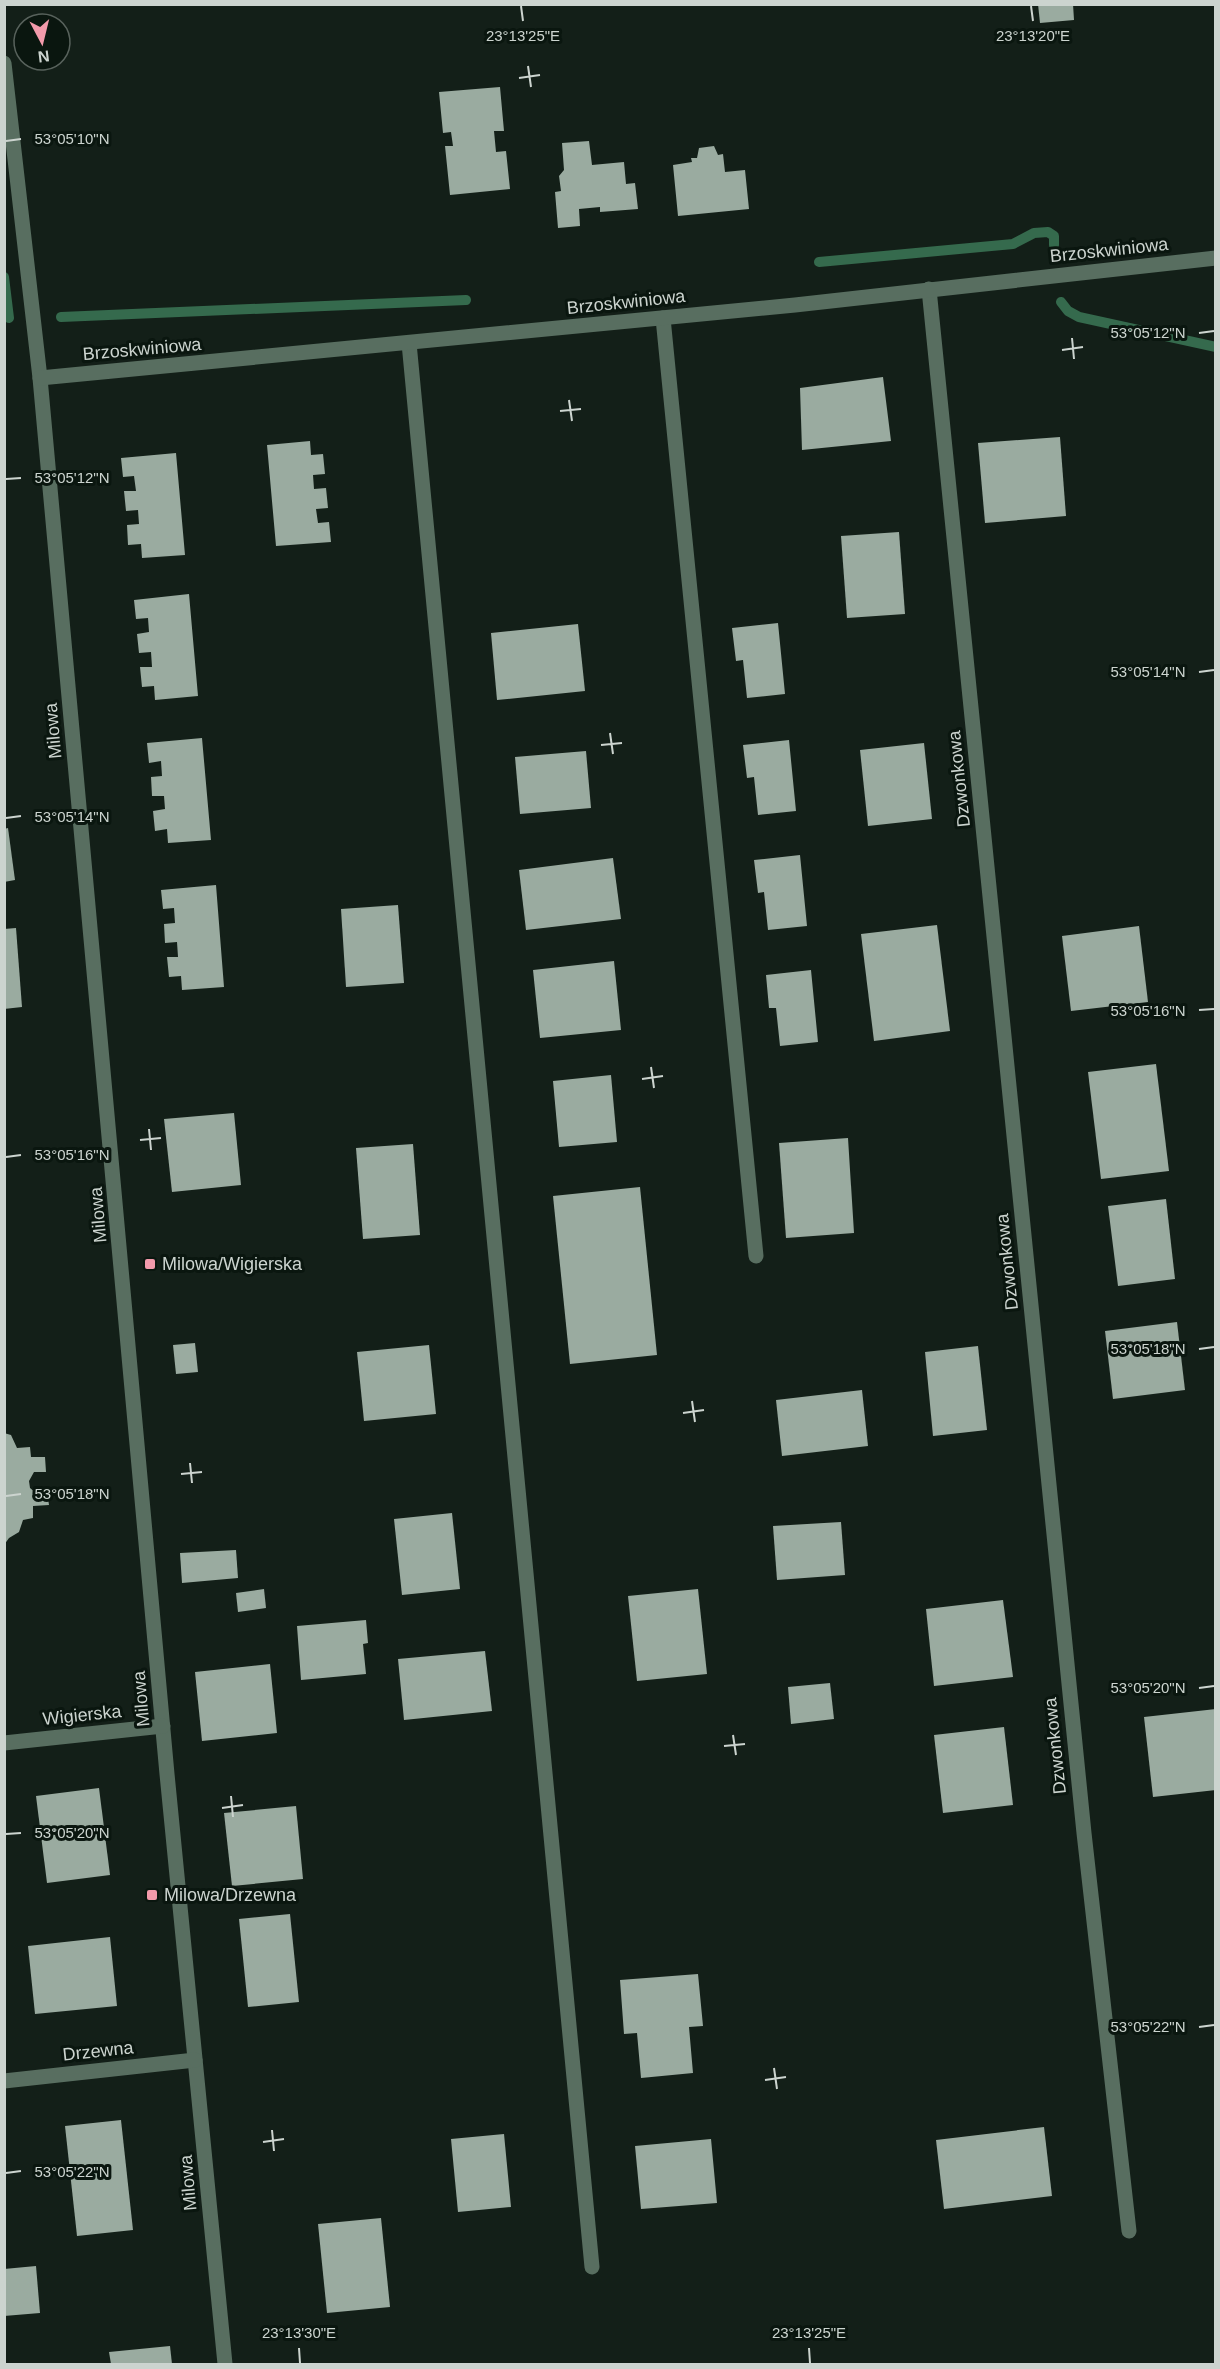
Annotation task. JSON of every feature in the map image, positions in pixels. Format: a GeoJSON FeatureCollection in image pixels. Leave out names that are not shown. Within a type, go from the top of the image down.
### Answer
{"type":"FeatureCollection","features":[{"type":"Feature","properties":{"kind":"street","name":"Milowa"},"geometry":{"type":"LineString","coordinates":[[4,63],[40,378],[163,1726],[225,2364]]}},
{"type":"Feature","properties":{"kind":"street","name":"Brzoskwiniowa"},"geometry":{"type":"LineString","coordinates":[[40,378],[663,318],[1215,258]]}},
{"type":"Feature","properties":{"kind":"street","name":"Dzwonkowa"},"geometry":{"type":"LineString","coordinates":[[929,289],[1084,1833],[1129,2231]]}},
{"type":"Feature","properties":{"kind":"street"},"geometry":{"type":"LineString","coordinates":[[663,318],[756,1256]]}},
{"type":"Feature","properties":{"kind":"street"},"geometry":{"type":"LineString","coordinates":[[409,343],[592,2267]]}},
{"type":"Feature","properties":{"kind":"street","name":"Wigierska"},"geometry":{"type":"LineString","coordinates":[[4,1743],[163,1726]]}},
{"type":"Feature","properties":{"kind":"street","name":"Drzewna"},"geometry":{"type":"LineString","coordinates":[[4,2081],[195,2060]]}},
{"type":"Feature","properties":{"kind":"building"},"geometry":{"type":"Polygon","coordinates":[[[1038,4],[1073,4],[1074,20],[1040,23],[1038,4]]]}},
{"type":"Feature","properties":{"kind":"building"},"geometry":{"type":"Polygon","coordinates":[[[500,87],[504,131],[494,131],[496,152],[506,151],[510,189],[450,195],[445,146],[453,146],[451,132],[443,133],[439,92],[500,87]]]}},
{"type":"Feature","properties":{"kind":"building"},"geometry":{"type":"Polygon","coordinates":[[[589,141],[592,165],[624,162],[626,184],[635,183],[638,209],[600,212],[600,207],[579,209],[580,226],[558,228],[555,192],[561,191],[559,176],[564,170],[562,143],[589,141]]]}},
{"type":"Feature","properties":{"kind":"building"},"geometry":{"type":"Polygon","coordinates":[[[714,146],[718,155],[723,154],[725,172],[745,170],[749,209],[678,216],[673,165],[692,162],[691,158],[697,158],[699,148],[714,146]]]}},
{"type":"Feature","properties":{"kind":"building"},"geometry":{"type":"Polygon","coordinates":[[[883,377],[891,441],[802,450],[800,388],[883,377]]]}},
{"type":"Feature","properties":{"kind":"building"},"geometry":{"type":"Polygon","coordinates":[[[1060,437],[1066,516],[985,523],[978,443],[1060,437]]]}},
{"type":"Feature","properties":{"kind":"building"},"geometry":{"type":"Polygon","coordinates":[[[310,441],[311,455],[323,454],[325,474],[313,475],[314,489],[326,488],[328,508],[316,509],[318,523],[329,522],[331,542],[276,546],[267,445],[310,441]]]}},
{"type":"Feature","properties":{"kind":"building"},"geometry":{"type":"Polygon","coordinates":[[[176,453],[185,555],[142,558],[141,544],[128,545],[127,525],[139,524],[138,510],[126,511],[124,491],[136,491],[134,476],[123,477],[121,458],[176,453]]]}},
{"type":"Feature","properties":{"kind":"building"},"geometry":{"type":"Polygon","coordinates":[[[899,532],[905,614],[847,618],[841,536],[899,532]]]}},
{"type":"Feature","properties":{"kind":"building"},"geometry":{"type":"Polygon","coordinates":[[[189,594],[198,696],[155,700],[154,686],[142,687],[140,667],[152,667],[151,652],[139,653],[137,634],[149,632],[148,618],[136,619],[134,600],[189,594]]]}},
{"type":"Feature","properties":{"kind":"building"},"geometry":{"type":"Polygon","coordinates":[[[778,623],[785,694],[747,698],[743,660],[736,661],[732,628],[778,623]]]}},
{"type":"Feature","properties":{"kind":"building"},"geometry":{"type":"Polygon","coordinates":[[[578,624],[585,691],[497,700],[491,633],[578,624]]]}},
{"type":"Feature","properties":{"kind":"building"},"geometry":{"type":"Polygon","coordinates":[[[202,738],[211,840],[168,843],[167,829],[155,831],[153,811],[165,809],[164,796],[152,796],[151,777],[162,776],[161,761],[149,763],[147,743],[202,738]]]}},
{"type":"Feature","properties":{"kind":"building"},"geometry":{"type":"Polygon","coordinates":[[[789,740],[796,811],[758,815],[754,777],[747,778],[743,745],[789,740]]]}},
{"type":"Feature","properties":{"kind":"building"},"geometry":{"type":"Polygon","coordinates":[[[924,743],[932,819],[868,826],[860,750],[924,743]]]}},
{"type":"Feature","properties":{"kind":"building"},"geometry":{"type":"Polygon","coordinates":[[[586,751],[591,808],[520,814],[515,757],[586,751]]]}},
{"type":"Feature","properties":{"kind":"building"},"geometry":{"type":"Polygon","coordinates":[[[8,828],[15,880],[4,882],[4,829],[8,828]]]}},
{"type":"Feature","properties":{"kind":"building"},"geometry":{"type":"Polygon","coordinates":[[[800,855],[807,926],[768,930],[764,892],[758,893],[754,860],[800,855]]]}},
{"type":"Feature","properties":{"kind":"building"},"geometry":{"type":"Polygon","coordinates":[[[613,858],[621,919],[526,930],[519,870],[613,858]]]}},
{"type":"Feature","properties":{"kind":"building"},"geometry":{"type":"Polygon","coordinates":[[[216,885],[224,987],[182,990],[181,976],[169,977],[167,957],[178,957],[177,942],[165,943],[164,924],[175,923],[174,908],[163,909],[161,890],[216,885]]]}},
{"type":"Feature","properties":{"kind":"building"},"geometry":{"type":"Polygon","coordinates":[[[398,905],[404,983],[346,987],[341,909],[398,905]]]}},
{"type":"Feature","properties":{"kind":"building"},"geometry":{"type":"Polygon","coordinates":[[[937,925],[950,1031],[874,1041],[861,934],[937,925]]]}},
{"type":"Feature","properties":{"kind":"building"},"geometry":{"type":"Polygon","coordinates":[[[1139,926],[1148,1002],[1071,1011],[1062,936],[1139,926]]]}},
{"type":"Feature","properties":{"kind":"building"},"geometry":{"type":"Polygon","coordinates":[[[16,928],[22,1007],[4,1009],[4,929],[16,928]]]}},
{"type":"Feature","properties":{"kind":"building"},"geometry":{"type":"Polygon","coordinates":[[[614,961],[621,1030],[540,1038],[533,970],[614,961]]]}},
{"type":"Feature","properties":{"kind":"building"},"geometry":{"type":"Polygon","coordinates":[[[811,970],[818,1042],[780,1046],[776,1008],[769,1008],[766,975],[811,970]]]}},
{"type":"Feature","properties":{"kind":"building"},"geometry":{"type":"Polygon","coordinates":[[[1156,1064],[1169,1171],[1101,1179],[1088,1072],[1156,1064]]]}},
{"type":"Feature","properties":{"kind":"building"},"geometry":{"type":"Polygon","coordinates":[[[611,1075],[617,1142],[559,1147],[553,1081],[611,1075]]]}},
{"type":"Feature","properties":{"kind":"building"},"geometry":{"type":"Polygon","coordinates":[[[234,1113],[241,1185],[172,1192],[164,1119],[234,1113]]]}},
{"type":"Feature","properties":{"kind":"building"},"geometry":{"type":"Polygon","coordinates":[[[848,1138],[854,1233],[786,1238],[779,1143],[848,1138]]]}},
{"type":"Feature","properties":{"kind":"building"},"geometry":{"type":"Polygon","coordinates":[[[413,1144],[420,1235],[363,1239],[356,1148],[413,1144]]]}},
{"type":"Feature","properties":{"kind":"building"},"geometry":{"type":"Polygon","coordinates":[[[640,1187],[657,1355],[570,1364],[553,1196],[640,1187]]]}},
{"type":"Feature","properties":{"kind":"building"},"geometry":{"type":"Polygon","coordinates":[[[1166,1199],[1175,1279],[1118,1286],[1108,1206],[1166,1199]]]}},
{"type":"Feature","properties":{"kind":"building"},"geometry":{"type":"Polygon","coordinates":[[[1177,1322],[1185,1390],[1113,1399],[1105,1331],[1177,1322]]]}},
{"type":"Feature","properties":{"kind":"building"},"geometry":{"type":"Polygon","coordinates":[[[195,1343],[198,1372],[176,1374],[173,1345],[195,1343]]]}},
{"type":"Feature","properties":{"kind":"building"},"geometry":{"type":"Polygon","coordinates":[[[429,1345],[436,1414],[364,1421],[357,1352],[429,1345]]]}},
{"type":"Feature","properties":{"kind":"building"},"geometry":{"type":"Polygon","coordinates":[[[978,1346],[987,1430],[933,1436],[925,1352],[978,1346]]]}},
{"type":"Feature","properties":{"kind":"building"},"geometry":{"type":"Polygon","coordinates":[[[862,1390],[868,1446],[782,1456],[776,1400],[862,1390]]]}},
{"type":"Feature","properties":{"kind":"building"},"geometry":{"type":"Polygon","coordinates":[[[4,1433],[11,1435],[17,1448],[30,1447],[31,1457],[45,1457],[46,1472],[34,1472],[29,1481],[30,1488],[36,1493],[47,1492],[49,1505],[33,1506],[33,1518],[23,1520],[19,1532],[9,1538],[4,1545],[4,1433]]]}},
{"type":"Feature","properties":{"kind":"building"},"geometry":{"type":"Polygon","coordinates":[[[452,1513],[460,1589],[402,1595],[394,1519],[452,1513]]]}},
{"type":"Feature","properties":{"kind":"building"},"geometry":{"type":"Polygon","coordinates":[[[841,1522],[845,1575],[777,1580],[773,1526],[841,1522]]]}},
{"type":"Feature","properties":{"kind":"building"},"geometry":{"type":"Polygon","coordinates":[[[236,1550],[238,1578],[182,1583],[180,1553],[236,1550]]]}},
{"type":"Feature","properties":{"kind":"building"},"geometry":{"type":"Polygon","coordinates":[[[264,1589],[266,1608],[238,1612],[236,1593],[264,1589]]]}},
{"type":"Feature","properties":{"kind":"building"},"geometry":{"type":"Polygon","coordinates":[[[698,1589],[707,1674],[637,1681],[628,1596],[698,1589]]]}},
{"type":"Feature","properties":{"kind":"building"},"geometry":{"type":"Polygon","coordinates":[[[1003,1600],[1013,1677],[934,1686],[926,1609],[1003,1600]]]}},
{"type":"Feature","properties":{"kind":"building"},"geometry":{"type":"Polygon","coordinates":[[[366,1620],[368,1643],[363,1644],[366,1674],[301,1680],[297,1626],[366,1620]]]}},
{"type":"Feature","properties":{"kind":"building"},"geometry":{"type":"Polygon","coordinates":[[[485,1651],[492,1711],[404,1720],[398,1659],[485,1651]]]}},
{"type":"Feature","properties":{"kind":"building"},"geometry":{"type":"Polygon","coordinates":[[[270,1664],[277,1733],[202,1741],[195,1672],[270,1664]]]}},
{"type":"Feature","properties":{"kind":"building"},"geometry":{"type":"Polygon","coordinates":[[[830,1683],[834,1719],[791,1724],[788,1687],[830,1683]]]}},
{"type":"Feature","properties":{"kind":"building"},"geometry":{"type":"Polygon","coordinates":[[[1216,1709],[1216,1790],[1153,1797],[1144,1717],[1216,1709]]]}},
{"type":"Feature","properties":{"kind":"building"},"geometry":{"type":"Polygon","coordinates":[[[1004,1727],[1013,1805],[943,1813],[934,1735],[1004,1727]]]}},
{"type":"Feature","properties":{"kind":"building"},"geometry":{"type":"Polygon","coordinates":[[[99,1788],[110,1875],[47,1883],[36,1796],[99,1788]]]}},
{"type":"Feature","properties":{"kind":"building"},"geometry":{"type":"Polygon","coordinates":[[[296,1806],[303,1879],[232,1886],[224,1813],[296,1806]]]}},
{"type":"Feature","properties":{"kind":"building"},"geometry":{"type":"Polygon","coordinates":[[[290,1914],[299,2002],[248,2007],[239,1919],[290,1914]]]}},
{"type":"Feature","properties":{"kind":"building"},"geometry":{"type":"Polygon","coordinates":[[[110,1937],[117,2006],[35,2014],[28,1946],[110,1937]]]}},
{"type":"Feature","properties":{"kind":"building"},"geometry":{"type":"Polygon","coordinates":[[[698,1974],[703,2026],[689,2027],[693,2073],[641,2078],[637,2033],[624,2034],[620,1980],[698,1974]]]}},
{"type":"Feature","properties":{"kind":"building"},"geometry":{"type":"Polygon","coordinates":[[[121,2120],[133,2230],[77,2236],[65,2126],[121,2120]]]}},
{"type":"Feature","properties":{"kind":"building"},"geometry":{"type":"Polygon","coordinates":[[[1044,2127],[1052,2196],[944,2209],[936,2140],[1044,2127]]]}},
{"type":"Feature","properties":{"kind":"building"},"geometry":{"type":"Polygon","coordinates":[[[504,2134],[511,2207],[458,2212],[451,2139],[504,2134]]]}},
{"type":"Feature","properties":{"kind":"building"},"geometry":{"type":"Polygon","coordinates":[[[711,2139],[717,2203],[641,2209],[635,2146],[711,2139]]]}},
{"type":"Feature","properties":{"kind":"building"},"geometry":{"type":"Polygon","coordinates":[[[381,2218],[390,2307],[327,2313],[318,2224],[381,2218]]]}},
{"type":"Feature","properties":{"kind":"building"},"geometry":{"type":"Polygon","coordinates":[[[36,2266],[40,2313],[4,2316],[4,2269],[36,2266]]]}},
{"type":"Feature","properties":{"kind":"building"},"geometry":{"type":"Polygon","coordinates":[[[170,2346],[172,2364],[111,2364],[109,2352],[170,2346]]]}},
{"type":"Feature","properties":{"kind":"waterway"},"geometry":{"type":"LineString","coordinates":[[819,262],[1013,244],[1034,233],[1048,232],[1054,236],[1054,245]]}},
{"type":"Feature","properties":{"kind":"waterway"},"geometry":{"type":"LineString","coordinates":[[4,277],[9,318]]}},
{"type":"Feature","properties":{"kind":"waterway"},"geometry":{"type":"LineString","coordinates":[[61,317],[466,300]]}},
{"type":"Feature","properties":{"kind":"waterway"},"geometry":{"type":"LineString","coordinates":[[1061,302],[1068,311],[1079,317],[1216,347]]}},
{"type":"Feature","properties":{"kind":"place","name":"Milowa/Wigierska"},"geometry":{"type":"Point","coordinates":[150,1264]}},
{"type":"Feature","properties":{"kind":"place","name":"Milowa/Drzewna"},"geometry":{"type":"Point","coordinates":[152,1895]}}]}
